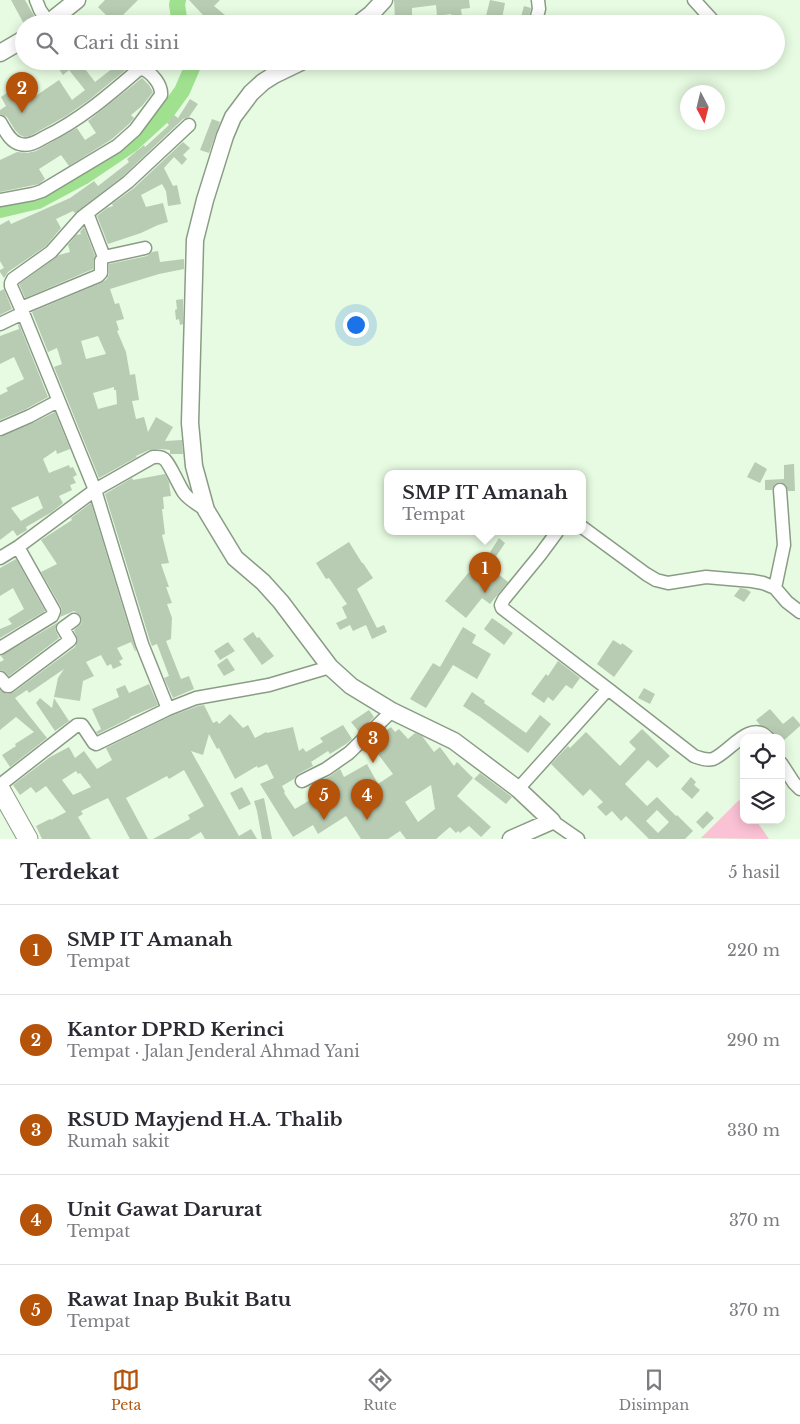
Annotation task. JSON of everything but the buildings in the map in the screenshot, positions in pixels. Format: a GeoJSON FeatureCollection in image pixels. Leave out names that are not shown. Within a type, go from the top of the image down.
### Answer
{"type":"FeatureCollection","features":[{"type":"Feature","properties":{"kind":"highway"},"geometry":{"type":"LineString","coordinates":[[0,789],[28,839]]}},
{"type":"Feature","properties":{"kind":"main road"},"geometry":{"type":"LineString","coordinates":[[61,15],[77,0]]}},
{"type":"Feature","properties":{"kind":"main road"},"geometry":{"type":"LineString","coordinates":[[66,15],[90,0]]}},
{"type":"Feature","properties":{"kind":"main road"},"geometry":{"type":"LineString","coordinates":[[370,15],[384,0]]}},
{"type":"Feature","properties":{"kind":"main road"},"geometry":{"type":"LineString","coordinates":[[0,52],[15,48]]}},
{"type":"Feature","properties":{"kind":"main road"},"geometry":{"type":"LineString","coordinates":[[0,64],[15,52]]}},
{"type":"Feature","properties":{"kind":"main road"},"geometry":{"type":"LineString","coordinates":[[284,70],[263,82],[251,93],[233,117],[220,150],[195,240],[190,423],[194,466],[206,510],[235,558],[263,582],[281,602],[330,667],[351,686],[392,711],[454,741],[518,789],[552,821],[511,839]]}},
{"type":"Feature","properties":{"kind":"street"},"geometry":{"type":"LineString","coordinates":[[36,0],[40,10],[45,15]]}},
{"type":"Feature","properties":{"kind":"street"},"geometry":{"type":"LineString","coordinates":[[537,15],[538,0]]}},
{"type":"Feature","properties":{"kind":"street"},"geometry":{"type":"LineString","coordinates":[[694,0],[708,15]]}},
{"type":"Feature","properties":{"kind":"street"},"geometry":{"type":"LineString","coordinates":[[1,125],[9,137],[19,144],[28,145],[35,143],[86,114],[140,70]]}},
{"type":"Feature","properties":{"kind":"street"},"geometry":{"type":"LineString","coordinates":[[0,200],[33,194],[50,187],[117,146],[141,122],[161,95],[158,84],[145,70]]}},
{"type":"Feature","properties":{"kind":"street"},"geometry":{"type":"LineString","coordinates":[[168,709],[142,644],[95,490],[12,286],[12,281],[51,252],[87,213],[128,182],[189,125]]}},
{"type":"Feature","properties":{"kind":"street"},"geometry":{"type":"LineString","coordinates":[[87,213],[104,256]]}},
{"type":"Feature","properties":{"kind":"street"},"geometry":{"type":"LineString","coordinates":[[0,324],[22,310],[98,276],[101,273],[101,261],[104,256],[145,248]]}},
{"type":"Feature","properties":{"kind":"street"},"geometry":{"type":"LineString","coordinates":[[0,429],[30,416],[58,400]]}},
{"type":"Feature","properties":{"kind":"street"},"geometry":{"type":"LineString","coordinates":[[0,558],[18,547],[95,490],[149,458],[162,458],[168,463],[174,478],[184,494],[206,510]]}},
{"type":"Feature","properties":{"kind":"street"},"geometry":{"type":"LineString","coordinates":[[775,588],[784,545],[780,490]]}},
{"type":"Feature","properties":{"kind":"street"},"geometry":{"type":"LineString","coordinates":[[586,529],[656,580],[668,583],[706,577],[758,582],[775,588],[787,602],[800,612]]}},
{"type":"Feature","properties":{"kind":"street"},"geometry":{"type":"LineString","coordinates":[[555,535],[504,599],[501,604],[502,608],[694,756],[701,759],[714,759],[740,740]]}},
{"type":"Feature","properties":{"kind":"street"},"geometry":{"type":"LineString","coordinates":[[0,648],[52,616],[54,611],[18,547]]}},
{"type":"Feature","properties":{"kind":"street"},"geometry":{"type":"LineString","coordinates":[[0,678],[9,686],[69,641],[63,627],[74,620]]}},
{"type":"Feature","properties":{"kind":"street"},"geometry":{"type":"LineString","coordinates":[[0,785],[77,725],[82,725],[96,744],[168,709],[203,696],[269,685],[330,667]]}},
{"type":"Feature","properties":{"kind":"street"},"geometry":{"type":"LineString","coordinates":[[518,789],[608,689]]}},
{"type":"Feature","properties":{"kind":"street"},"geometry":{"type":"LineString","coordinates":[[302,781],[349,753],[392,711]]}},
{"type":"Feature","properties":{"kind":"street"},"geometry":{"type":"LineString","coordinates":[[748,734],[760,732],[764,734]]}},
{"type":"Feature","properties":{"kind":"street"},"geometry":{"type":"LineString","coordinates":[[785,768],[800,789]]}},
{"type":"Feature","properties":{"kind":"street"},"geometry":{"type":"LineString","coordinates":[[552,821],[578,839]]}},
{"type":"Feature","properties":{"kind":"shaded area"},"geometry":{"type":"Polygon","coordinates":[[[739,800],[740,824],[759,824],[769,839],[701,838],[739,800]]]}},
{"type":"Feature","properties":{"kind":"waterway"},"geometry":{"type":"LineString","coordinates":[[178,0],[179,15]]}},
{"type":"Feature","properties":{"kind":"waterway"},"geometry":{"type":"LineString","coordinates":[[0,210],[38,201],[83,177],[132,144],[166,113],[182,91],[191,70]]}},
{"type":"Feature","properties":{"kind":"place","name":"Kantor DPRD Kerinci"},"geometry":{"type":"Point","coordinates":[22,113]}},
{"type":"Feature","properties":{"kind":"place","name":"SMP IT Amanah"},"geometry":{"type":"Point","coordinates":[485,593]}},
{"type":"Feature","properties":{"kind":"place","name":"RSUD Mayjend H.A. Thalib"},"geometry":{"type":"Point","coordinates":[373,763]}},
{"type":"Feature","properties":{"kind":"place","name":"Rawat Inap Bukit Batu"},"geometry":{"type":"Point","coordinates":[324,820]}},
{"type":"Feature","properties":{"kind":"place","name":"Unit Gawat Darurat"},"geometry":{"type":"Point","coordinates":[367,820]}}]}
